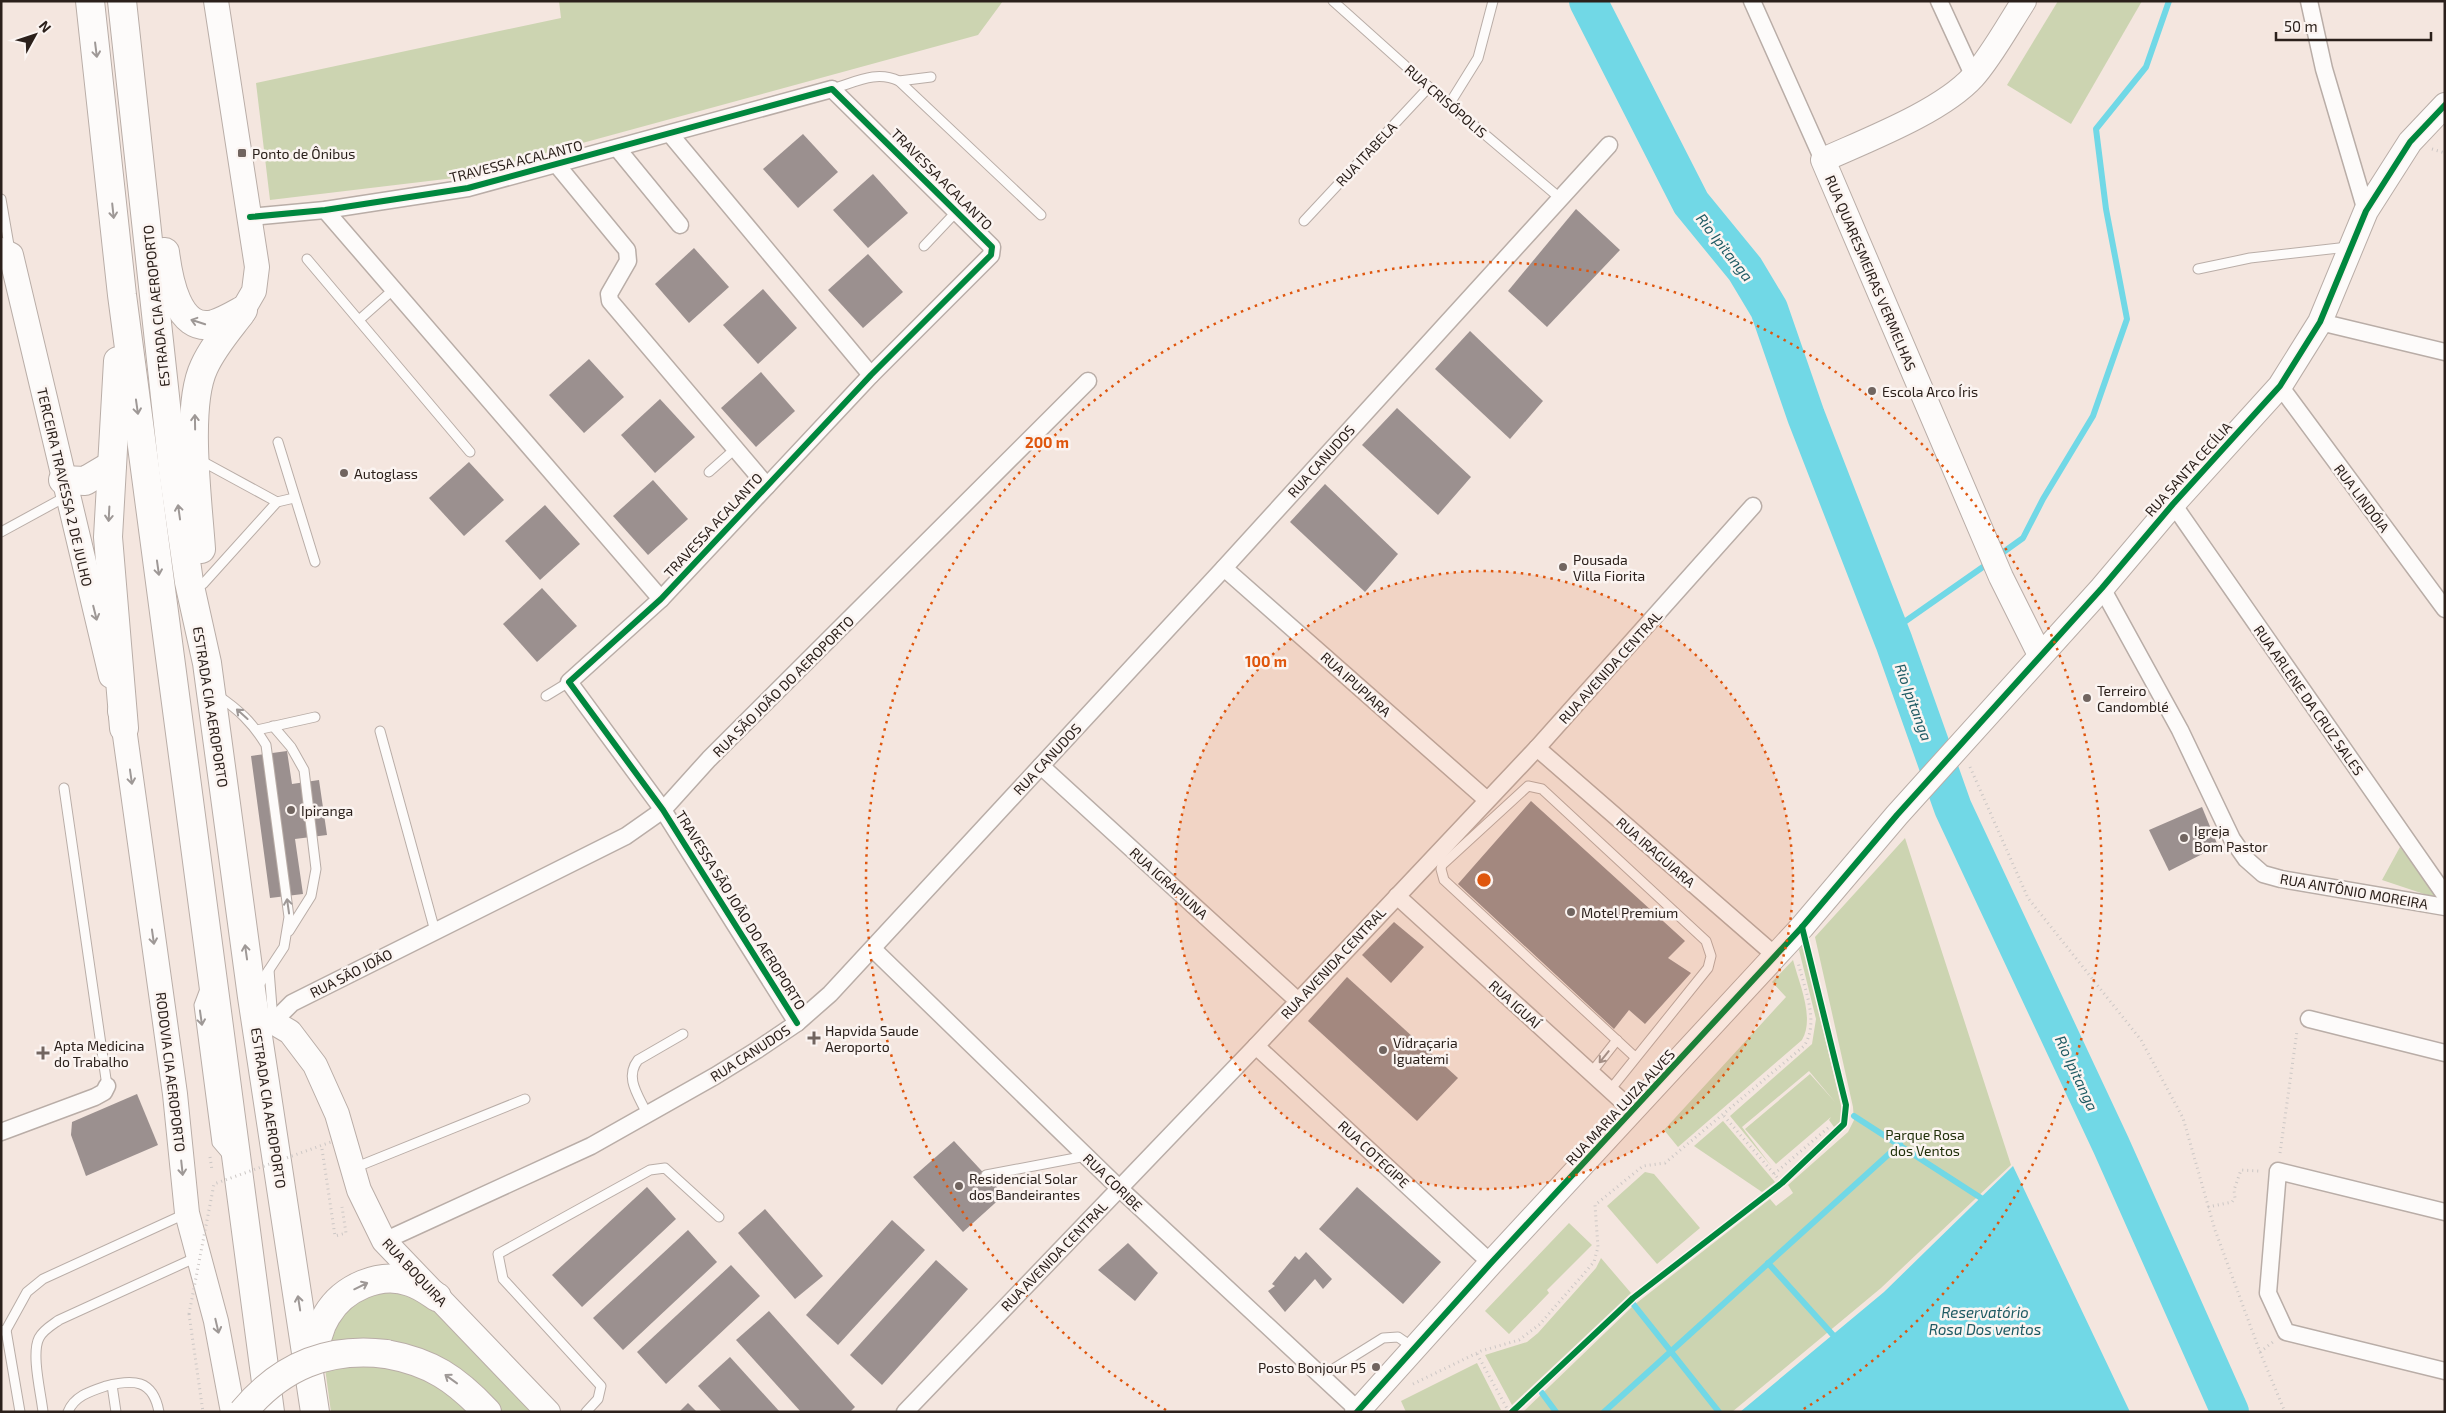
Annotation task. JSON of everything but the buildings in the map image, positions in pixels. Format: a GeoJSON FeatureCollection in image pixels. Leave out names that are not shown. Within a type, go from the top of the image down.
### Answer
{"type":"FeatureCollection","features":[{"type":"Feature","properties":{"kind":"highway"},"geometry":{"type":"LineString","coordinates":[[90,1],[122,295],[270,1412]]}},
{"type":"Feature","properties":{"kind":"highway","name":"ESTRADA CIA AEROPORTO"},"geometry":{"type":"LineString","coordinates":[[122,1],[173,470],[189,582],[207,663],[260,1012],[313,1399]]}},
{"type":"Feature","properties":{"kind":"highway"},"geometry":{"type":"LineString","coordinates":[[132,1],[140,28],[167,266],[175,294],[182,310],[194,322],[214,324],[243,310]]}},
{"type":"Feature","properties":{"kind":"highway"},"geometry":{"type":"LineString","coordinates":[[122,295],[108,537],[124,728]]}},
{"type":"Feature","properties":{"kind":"highway"},"geometry":{"type":"LineString","coordinates":[[207,663],[209,633],[203,584],[195,403],[204,367],[215,348],[243,310]]}},
{"type":"Feature","properties":{"kind":"highway"},"geometry":{"type":"LineString","coordinates":[[65,488],[85,481],[112,465]]}},
{"type":"Feature","properties":{"kind":"highway"},"geometry":{"type":"LineString","coordinates":[[313,1399],[315,1348],[320,1330],[327,1314],[348,1293],[373,1280],[397,1279],[421,1286],[436,1297]]}},
{"type":"Feature","properties":{"kind":"highway"},"geometry":{"type":"LineString","coordinates":[[242,1412],[272,1383],[302,1364],[347,1352],[386,1354],[407,1358],[431,1366],[462,1388],[486,1412]]}},
{"type":"Feature","properties":{"kind":"street"},"geometry":{"type":"LineString","coordinates":[[216,1],[250,217],[256,280],[254,291],[243,310]]}},
{"type":"Feature","properties":{"kind":"street","name":"RUA QUARESMEIRAS VERMELHAS"},"geometry":{"type":"LineString","coordinates":[[1752,1],[1823,160],[1986,543],[2040,655]]}},
{"type":"Feature","properties":{"kind":"street"},"geometry":{"type":"LineString","coordinates":[[1939,1],[1974,77]]}},
{"type":"Feature","properties":{"kind":"street"},"geometry":{"type":"LineString","coordinates":[[1823,160],[1910,120],[1955,93],[1974,77],[2024,1]]}},
{"type":"Feature","properties":{"kind":"street"},"geometry":{"type":"LineString","coordinates":[[2308,1],[2324,69],[2366,211]]}},
{"type":"Feature","properties":{"kind":"street","name":"TRAVESSA ACALANTO"},"geometry":{"type":"LineString","coordinates":[[250,217],[325,210],[468,188],[832,89],[992,247],[991,255],[871,375],[662,599],[569,682]]}},
{"type":"Feature","properties":{"kind":"street","name":"RUA SANTA CECÍLIA"},"geometry":{"type":"LineString","coordinates":[[1897,815],[2102,588],[2173,504],[2280,386],[2320,322],[2366,211],[2410,142],[2445,105]]}},
{"type":"Feature","properties":{"kind":"street"},"geometry":{"type":"LineString","coordinates":[[670,134],[871,375]]}},
{"type":"Feature","properties":{"kind":"street","name":"RUA CANUDOS"},"geometry":{"type":"LineString","coordinates":[[384,1241],[591,1146],[715,1076],[797,1023],[830,994],[1224,568],[1609,145]]}},
{"type":"Feature","properties":{"kind":"street"},"geometry":{"type":"LineString","coordinates":[[617,148],[680,225]]}},
{"type":"Feature","properties":{"kind":"street"},"geometry":{"type":"LineString","coordinates":[[557,165],[627,250],[628,260],[609,294],[610,301],[766,486]]}},
{"type":"Feature","properties":{"kind":"street"},"geometry":{"type":"LineString","coordinates":[[325,210],[662,599]]}},
{"type":"Feature","properties":{"kind":"street","name":"TERCEIRA TRAVESSA 2 DE JULHO"},"geometry":{"type":"LineString","coordinates":[[6,253],[124,728]]}},
{"type":"Feature","properties":{"kind":"street"},"geometry":{"type":"LineString","coordinates":[[2320,322],[2445,352]]}},
{"type":"Feature","properties":{"kind":"street","name":"RUA SÃO JOÃO DO AEROPORTO"},"geometry":{"type":"LineString","coordinates":[[435,931],[626,836],[663,810],[716,752],[1088,381]]}},
{"type":"Feature","properties":{"kind":"street","name":"RUA LINDÓIA"},"geometry":{"type":"LineString","coordinates":[[2280,386],[2445,609]]}},
{"type":"Feature","properties":{"kind":"street","name":"RUA ARLENE DA CRUZ SALES"},"geometry":{"type":"LineString","coordinates":[[2173,504],[2445,895]]}},
{"type":"Feature","properties":{"kind":"street","name":"RUA AVENIDA CENTRAL"},"geometry":{"type":"LineString","coordinates":[[905,1412],[1256,1046],[1536,748],[1754,506]]}},
{"type":"Feature","properties":{"kind":"street","name":"RUA IPUPIARA"},"geometry":{"type":"LineString","coordinates":[[1224,568],[1487,800]]}},
{"type":"Feature","properties":{"kind":"street","name":"RUA ANTÔNIO MOREIRA"},"geometry":{"type":"LineString","coordinates":[[2102,588],[2180,730],[2232,838],[2246,859],[2263,874],[2282,879],[2445,907]]}},
{"type":"Feature","properties":{"kind":"street"},"geometry":{"type":"LineString","coordinates":[[569,682],[663,810]]}},
{"type":"Feature","properties":{"kind":"street","name":"RODOVIA CIA AEROPORTO"},"geometry":{"type":"LineString","coordinates":[[124,728],[175,1094],[187,1213],[216,1321],[233,1412]]}},
{"type":"Feature","properties":{"kind":"street","name":"RUA IRAGUIARA"},"geometry":{"type":"LineString","coordinates":[[1536,748],[1786,957]]}},
{"type":"Feature","properties":{"kind":"street","name":"RUA IGRAPIUNA"},"geometry":{"type":"LineString","coordinates":[[1041,766],[1298,1000]]}},
{"type":"Feature","properties":{"kind":"street","name":"TRAVESSA SÃO JOÃO DO AEROPORTO"},"geometry":{"type":"LineString","coordinates":[[663,810],[797,1023]]}},
{"type":"Feature","properties":{"kind":"street","name":"RUA MARIA LUIZA ALVES"},"geometry":{"type":"LineString","coordinates":[[1358,1411],[1491,1263],[1633,1111],[1786,957],[1897,815]]}},
{"type":"Feature","properties":{"kind":"street","name":"RUA IGUAÍ"},"geometry":{"type":"LineString","coordinates":[[1397,896],[1633,1111]]}},
{"type":"Feature","properties":{"kind":"street","name":"RUA SÃO JOÃO"},"geometry":{"type":"LineString","coordinates":[[260,1012],[292,1003],[435,931]]}},
{"type":"Feature","properties":{"kind":"street","name":"RUA CORIBE"},"geometry":{"type":"LineString","coordinates":[[872,949],[1119,1188],[1358,1411]]}},
{"type":"Feature","properties":{"kind":"street","name":"RUA BOQUIRA"},"geometry":{"type":"LineString","coordinates":[[260,1012],[290,1032],[315,1065],[337,1114],[359,1190],[384,1241],[548,1412]]}},
{"type":"Feature","properties":{"kind":"street"},"geometry":{"type":"LineString","coordinates":[[2310,1019],[2445,1053]]}},
{"type":"Feature","properties":{"kind":"street","name":"RUA COTEGIPE"},"geometry":{"type":"LineString","coordinates":[[1256,1046],[1491,1263]]}},
{"type":"Feature","properties":{"kind":"street"},"geometry":{"type":"LineString","coordinates":[[1,1132],[95,1097],[104,1092],[107,1086]]}},
{"type":"Feature","properties":{"kind":"street"},"geometry":{"type":"LineString","coordinates":[[2445,1212],[2278,1171],[2268,1293],[2286,1332],[2445,1371]]}},
{"type":"Feature","properties":{"kind":"lane","name":"RUA CRISÓPOLIS"},"geometry":{"type":"LineString","coordinates":[[1333,1],[1429,87],[1561,199]]}},
{"type":"Feature","properties":{"kind":"lane"},"geometry":{"type":"LineString","coordinates":[[1450,103],[1478,58],[1493,1]]}},
{"type":"Feature","properties":{"kind":"lane"},"geometry":{"type":"LineString","coordinates":[[832,89],[877,75],[887,75],[899,81],[1041,215]]}},
{"type":"Feature","properties":{"kind":"lane"},"geometry":{"type":"LineString","coordinates":[[899,81],[931,76]]}},
{"type":"Feature","properties":{"kind":"lane","name":"RUA ITABELA"},"geometry":{"type":"LineString","coordinates":[[1304,221],[1429,87]]}},
{"type":"Feature","properties":{"kind":"lane"},"geometry":{"type":"LineString","coordinates":[[1,199],[6,253]]}},
{"type":"Feature","properties":{"kind":"lane"},"geometry":{"type":"LineString","coordinates":[[924,246],[957,211]]}},
{"type":"Feature","properties":{"kind":"lane"},"geometry":{"type":"LineString","coordinates":[[2198,269],[2250,258],[2351,247]]}},
{"type":"Feature","properties":{"kind":"lane"},"geometry":{"type":"LineString","coordinates":[[307,259],[470,452]]}},
{"type":"Feature","properties":{"kind":"lane"},"geometry":{"type":"LineString","coordinates":[[359,320],[394,289]]}},
{"type":"Feature","properties":{"kind":"lane"},"geometry":{"type":"LineString","coordinates":[[278,442],[315,562]]}},
{"type":"Feature","properties":{"kind":"lane"},"geometry":{"type":"LineString","coordinates":[[709,472],[735,449]]}},
{"type":"Feature","properties":{"kind":"lane"},"geometry":{"type":"LineString","coordinates":[[196,457],[277,502]]}},
{"type":"Feature","properties":{"kind":"lane"},"geometry":{"type":"LineString","coordinates":[[1,532],[65,488]]}},
{"type":"Feature","properties":{"kind":"lane"},"geometry":{"type":"LineString","coordinates":[[203,584],[277,502],[294,498]]}},
{"type":"Feature","properties":{"kind":"lane"},"geometry":{"type":"LineString","coordinates":[[546,696],[569,682]]}},
{"type":"Feature","properties":{"kind":"lane"},"geometry":{"type":"LineString","coordinates":[[211,692],[243,714],[257,730],[266,745],[289,917],[284,947],[269,970],[260,1012]]}},
{"type":"Feature","properties":{"kind":"lane"},"geometry":{"type":"LineString","coordinates":[[257,730],[315,718]]}},
{"type":"Feature","properties":{"kind":"lane"},"geometry":{"type":"LineString","coordinates":[[273,726],[291,747],[304,770],[316,869],[311,896],[286,936]]}},
{"type":"Feature","properties":{"kind":"lane"},"geometry":{"type":"LineString","coordinates":[[380,731],[435,931]]}},
{"type":"Feature","properties":{"kind":"lane"},"geometry":{"type":"LineString","coordinates":[[1610,1090],[1708,968],[1711,956],[1709,945],[1542,789],[1528,786],[1442,865],[1442,874],[1447,884],[1635,1057]]}},
{"type":"Feature","properties":{"kind":"lane"},"geometry":{"type":"LineString","coordinates":[[64,788],[107,1086]]}},
{"type":"Feature","properties":{"kind":"lane"},"geometry":{"type":"LineString","coordinates":[[260,1012],[269,970]]}},
{"type":"Feature","properties":{"kind":"lane"},"geometry":{"type":"LineString","coordinates":[[648,1114],[631,1080],[634,1065],[638,1060],[683,1034]]}},
{"type":"Feature","properties":{"kind":"lane"},"geometry":{"type":"LineString","coordinates":[[1591,1073],[1617,1040]]}},
{"type":"Feature","properties":{"kind":"lane"},"geometry":{"type":"LineString","coordinates":[[352,1169],[525,1099]]}},
{"type":"Feature","properties":{"kind":"lane"},"geometry":{"type":"LineString","coordinates":[[986,1175],[1086,1156]]}},
{"type":"Feature","properties":{"kind":"lane"},"geometry":{"type":"LineString","coordinates":[[586,1412],[598,1399],[600,1386],[503,1279],[498,1254],[650,1170],[665,1168],[719,1218]]}},
{"type":"Feature","properties":{"kind":"lane"},"geometry":{"type":"LineString","coordinates":[[20,1412],[4,1331],[27,1292],[43,1279],[187,1213]]}},
{"type":"Feature","properties":{"kind":"lane"},"geometry":{"type":"LineString","coordinates":[[43,1412],[36,1352],[39,1338],[48,1327],[59,1320],[198,1257]]}},
{"type":"Feature","properties":{"kind":"lane"},"geometry":{"type":"LineString","coordinates":[[1322,1376],[1383,1338],[1398,1336],[1414,1349]]}},
{"type":"Feature","properties":{"kind":"lane"},"geometry":{"type":"LineString","coordinates":[[68,1412],[78,1398],[91,1390],[125,1381],[138,1382],[150,1389],[157,1401],[159,1412]]}},
{"type":"Feature","properties":{"kind":"lane"},"geometry":{"type":"LineString","coordinates":[[112,1385],[116,1412]]}},
{"type":"Feature","properties":{"kind":"path"},"geometry":{"type":"LineString","coordinates":[[1954,751],[2028,898],[2141,1040],[2183,1118],[2208,1207],[2260,1352],[2285,1412]]}},
{"type":"Feature","properties":{"kind":"path"},"geometry":{"type":"LineString","coordinates":[[1406,1388],[1477,1354],[1527,1336],[1540,1324],[1594,1262],[1598,1247],[1595,1205],[1643,1166],[1665,1163],[1724,1116],[1804,1046],[1808,1040],[1811,1025],[1810,1010],[1786,957]]}},
{"type":"Feature","properties":{"kind":"path"},"geometry":{"type":"LineString","coordinates":[[2208,1207],[2232,1202],[2235,1198],[2236,1182],[2241,1170],[2278,1171],[2296,1033],[2300,1024],[2310,1019]]}},
{"type":"Feature","properties":{"kind":"path"},"geometry":{"type":"LineString","coordinates":[[1724,1116],[1782,1183]]}},
{"type":"Feature","properties":{"kind":"path"},"geometry":{"type":"LineString","coordinates":[[1774,1174],[1829,1127]]}},
{"type":"Feature","properties":{"kind":"path"},"geometry":{"type":"LineString","coordinates":[[203,1412],[189,1314],[214,1184],[331,1142],[332,1151]]}},
{"type":"Feature","properties":{"kind":"path"},"geometry":{"type":"LineString","coordinates":[[327,1177],[335,1236],[346,1233],[341,1206]]}},
{"type":"Feature","properties":{"kind":"path"},"geometry":{"type":"LineString","coordinates":[[1774,1189],[1789,1177]]}},
{"type":"Feature","properties":{"kind":"path"},"geometry":{"type":"LineString","coordinates":[[1477,1354],[1511,1412],[1520,1406]]}},
{"type":"Feature","properties":{"kind":"green space"},"geometry":{"type":"Polygon","coordinates":[[[559,1],[1003,1],[978,35],[454,178],[270,200],[256,83],[561,18],[559,1]]]}},
{"type":"Feature","properties":{"kind":"green space"},"geometry":{"type":"Polygon","coordinates":[[[2058,1],[2142,1],[2071,124],[2007,85],[2058,1]]]}},
{"type":"Feature","properties":{"kind":"green space","name":"Parque Rosa dos Ventos"},"geometry":{"type":"Polygon","coordinates":[[[1905,838],[2011,1165],[1881,1288],[1732,1412],[1523,1412],[1634,1305],[1770,1199],[1776,1206],[1793,1193],[1788,1185],[1848,1132],[1854,1120],[1853,1107],[1815,937],[1905,838]]]}},
{"type":"Feature","properties":{"kind":"green space"},"geometry":{"type":"Polygon","coordinates":[[[2400,847],[2439,899],[2382,880],[2400,847]]]}},
{"type":"Feature","properties":{"kind":"green space"},"geometry":{"type":"Polygon","coordinates":[[[1803,945],[1843,1114],[1840,1122],[1834,1127],[1829,1120],[1831,1117],[1776,1164],[1745,1129],[1810,1074],[1835,1102],[1809,1071],[1742,1127],[1772,1167],[1730,1116],[1812,1044],[1816,1019],[1799,950],[1803,945]]]}},
{"type":"Feature","properties":{"kind":"green space"},"geometry":{"type":"Polygon","coordinates":[[[1793,960],[1805,1000],[1807,1021],[1806,1031],[1802,1040],[1678,1147],[1664,1130],[1786,997],[1772,982],[1793,960]]]}},
{"type":"Feature","properties":{"kind":"green space"},"geometry":{"type":"Polygon","coordinates":[[[1723,1121],[1775,1182],[1762,1192],[1694,1146],[1723,1121]]]}},
{"type":"Feature","properties":{"kind":"green space"},"geometry":{"type":"Polygon","coordinates":[[[1645,1172],[1654,1174],[1700,1228],[1657,1264],[1607,1206],[1645,1172]]]}},
{"type":"Feature","properties":{"kind":"green space"},"geometry":{"type":"Polygon","coordinates":[[[1569,1223],[1592,1245],[1547,1290],[1549,1293],[1509,1334],[1485,1311],[1569,1223]]]}},
{"type":"Feature","properties":{"kind":"green space"},"geometry":{"type":"Polygon","coordinates":[[[1601,1258],[1631,1293],[1512,1405],[1485,1355],[1527,1342],[1538,1333],[1596,1268],[1601,1258]]]}},
{"type":"Feature","properties":{"kind":"green space"},"geometry":{"type":"Polygon","coordinates":[[[397,1289],[429,1303],[533,1412],[501,1412],[476,1384],[400,1343],[378,1339],[322,1342],[349,1301],[397,1289]]]}},
{"type":"Feature","properties":{"kind":"green space"},"geometry":{"type":"Polygon","coordinates":[[[1477,1363],[1501,1410],[1406,1412],[1401,1401],[1477,1363]]]}},
{"type":"Feature","properties":{"kind":"green space"},"geometry":{"type":"Polygon","coordinates":[[[353,1364],[403,1368],[440,1385],[470,1412],[331,1412],[325,1368],[353,1364]]]}},
{"type":"Feature","properties":{"kind":"water","name":"Reservatório Rosa Dos ventos"},"geometry":{"type":"Polygon","coordinates":[[[2013,1166],[2130,1412],[1740,1412],[1884,1292],[2013,1166]]]}},
{"type":"Feature","properties":{"kind":"waterway","name":"Rio Ipitanga"},"geometry":{"type":"LineString","coordinates":[[1588,1],[1691,203],[1745,269],[1769,309],[1806,416],[1894,642],[1953,808],[2111,1145],[2230,1412]]}},
{"type":"Feature","properties":{"kind":"waterway"},"geometry":{"type":"LineString","coordinates":[[1998,556],[2023,538],[2043,499],[2093,416],[2127,319],[2106,209],[2096,129],[2146,67],[2169,1]]}},
{"type":"Feature","properties":{"kind":"waterway"},"geometry":{"type":"LineString","coordinates":[[1890,632],[1990,562]]}},
{"type":"Feature","properties":{"kind":"waterway"},"geometry":{"type":"LineString","coordinates":[[1854,1116],[1981,1198]]}},
{"type":"Feature","properties":{"kind":"waterway"},"geometry":{"type":"LineString","coordinates":[[1604,1412],[1900,1144]]}},
{"type":"Feature","properties":{"kind":"waterway"},"geometry":{"type":"LineString","coordinates":[[1768,1263],[1833,1335]]}},
{"type":"Feature","properties":{"kind":"waterway"},"geometry":{"type":"LineString","coordinates":[[1634,1305],[1719,1412]]}},
{"type":"Feature","properties":{"kind":"waterway"},"geometry":{"type":"LineString","coordinates":[[1542,1393],[1556,1412]]}},
{"type":"Feature","properties":{"kind":"cycle path"},"geometry":{"type":"LineString","coordinates":[[250,217],[325,210],[468,188],[832,89],[992,247],[991,255],[871,375],[661,599],[569,682],[663,810],[797,1023]]}},
{"type":"Feature","properties":{"kind":"cycle path"},"geometry":{"type":"LineString","coordinates":[[1357,1412],[1491,1263],[1802,927],[1897,815],[2102,588],[2173,504],[2280,386],[2320,322],[2366,211],[2410,142],[2445,105]]}},
{"type":"Feature","properties":{"kind":"cycle path"},"geometry":{"type":"LineString","coordinates":[[1512,1412],[1633,1298],[1782,1183],[1844,1124],[1846,1105],[1802,927]]}},
{"type":"Feature","properties":{"kind":"place","name":"Ponto de Ônibus"},"geometry":{"type":"Point","coordinates":[242,153]}},
{"type":"Feature","properties":{"kind":"place","name":"Escola Arco Íris"},"geometry":{"type":"Point","coordinates":[1872,391]}},
{"type":"Feature","properties":{"kind":"place","name":"Autoglass"},"geometry":{"type":"Point","coordinates":[344,473]}},
{"type":"Feature","properties":{"kind":"place","name":"Pousada Villa Fiorita"},"geometry":{"type":"Point","coordinates":[1563,567]}},
{"type":"Feature","properties":{"kind":"place","name":"Terreiro Candomblé"},"geometry":{"type":"Point","coordinates":[2087,698]}},
{"type":"Feature","properties":{"kind":"place","name":"Ipiranga"},"geometry":{"type":"Point","coordinates":[291,810]}},
{"type":"Feature","properties":{"kind":"place","name":"Igreja Bom Pastor"},"geometry":{"type":"Point","coordinates":[2184,838]}},
{"type":"Feature","properties":{"kind":"place","name":"Motel Premium"},"geometry":{"type":"Point","coordinates":[1571,912]}},
{"type":"Feature","properties":{"kind":"place","name":"Hapvida Saude Aeroporto"},"geometry":{"type":"Point","coordinates":[814,1038]}},
{"type":"Feature","properties":{"kind":"place","name":"Vidraçaria Iguatemi"},"geometry":{"type":"Point","coordinates":[1383,1050]}},
{"type":"Feature","properties":{"kind":"place","name":"Apta Medicina do Trabalho"},"geometry":{"type":"Point","coordinates":[43,1053]}},
{"type":"Feature","properties":{"kind":"place","name":"Residencial Solar dos Bandeirantes"},"geometry":{"type":"Point","coordinates":[959,1186]}},
{"type":"Feature","properties":{"kind":"place","name":"Posto Bonjour P5"},"geometry":{"type":"Point","coordinates":[1376,1367]}}]}
